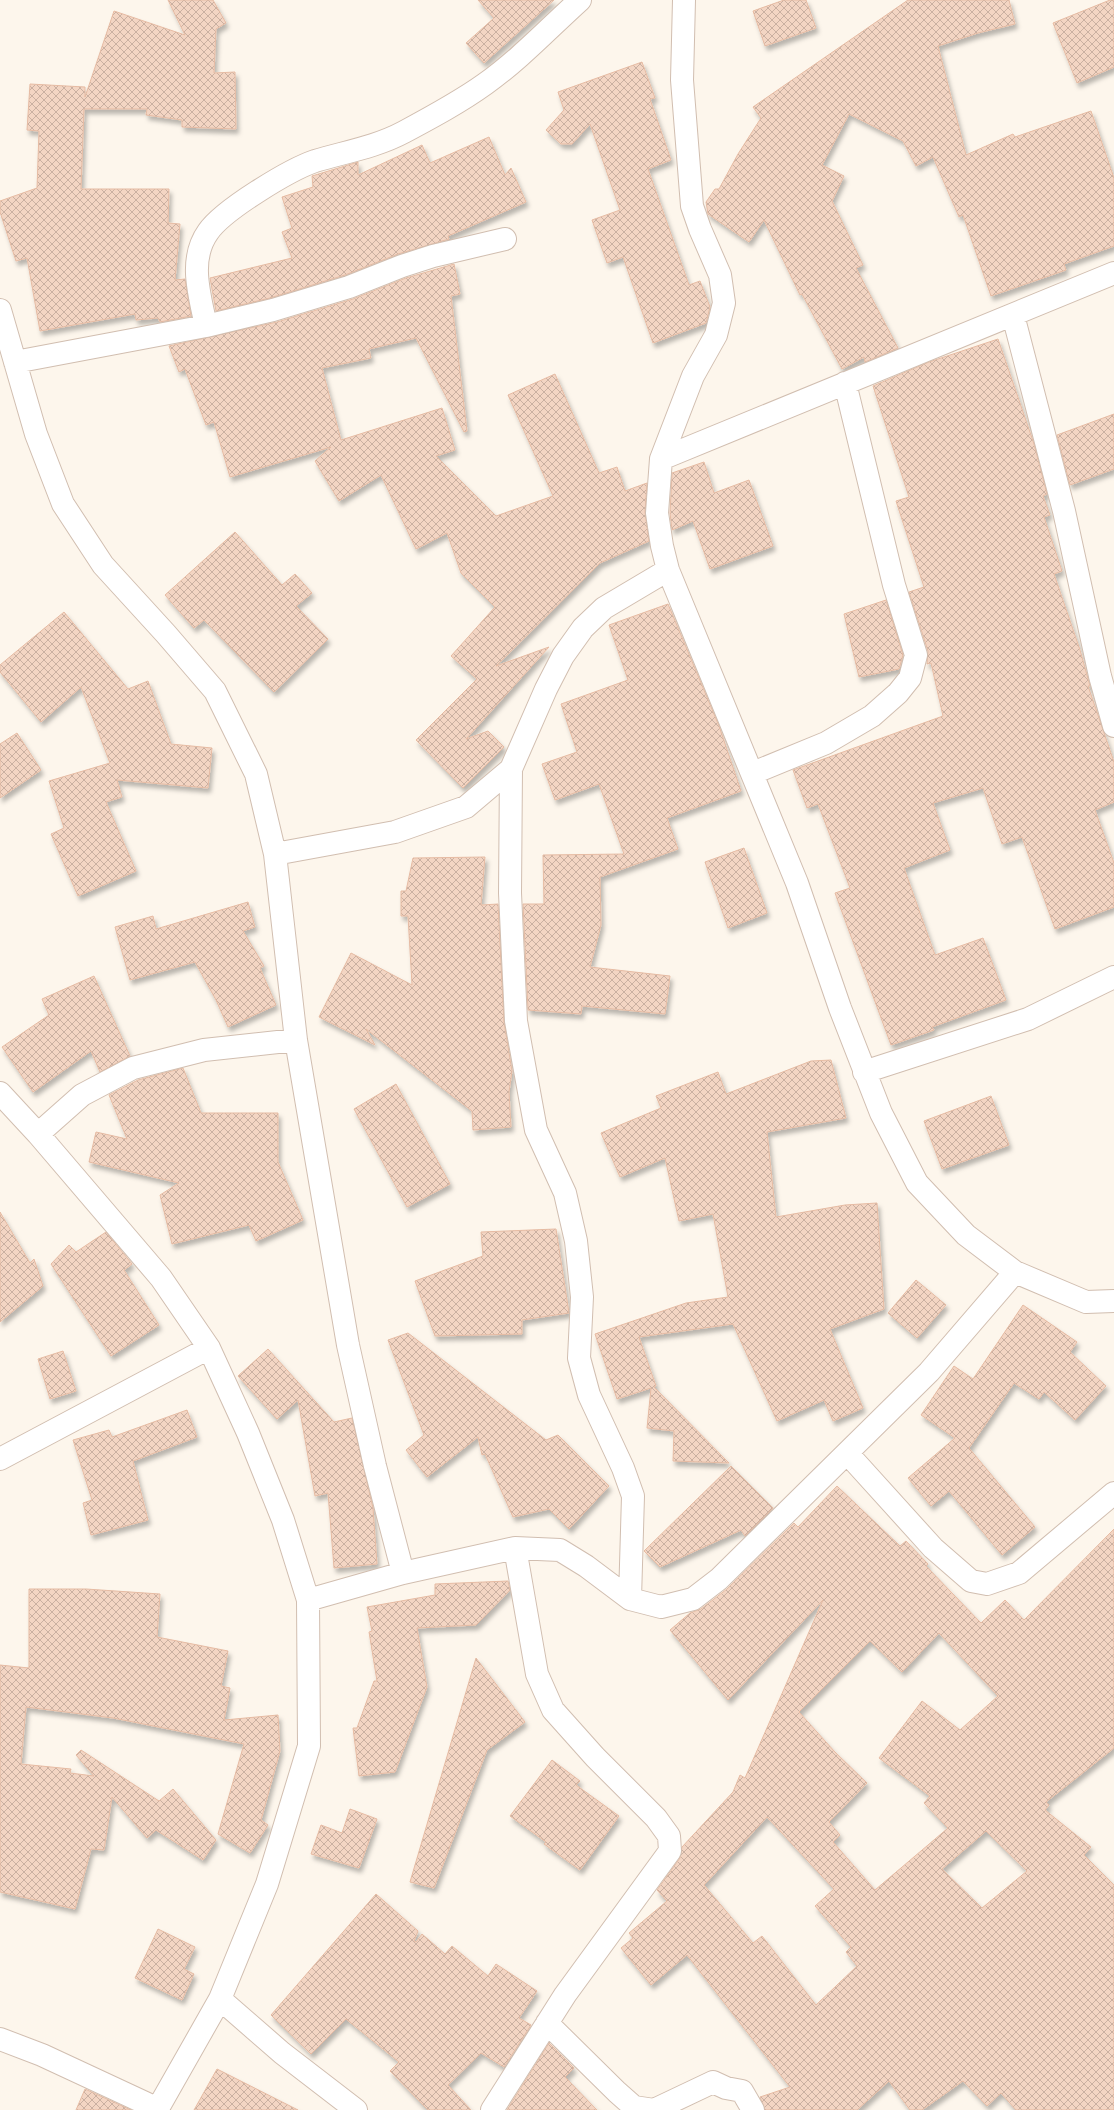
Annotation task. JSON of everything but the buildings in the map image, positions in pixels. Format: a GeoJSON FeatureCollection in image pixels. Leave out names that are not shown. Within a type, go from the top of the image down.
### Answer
{"type":"FeatureCollection","features":[{"type":"Feature","properties":{"kind":"street"},"geometry":{"type":"LineString","coordinates":[[206,326],[197,282],[197,263],[201,244],[217,221],[233,208],[287,175],[314,162],[366,148],[402,133],[436,114],[485,84],[529,47],[580,0]]}},
{"type":"Feature","properties":{"kind":"street"},"geometry":{"type":"LineString","coordinates":[[684,0],[682,80],[692,206],[700,229],[720,275],[724,304],[716,334],[693,376],[661,459],[657,513],[662,546],[668,570],[753,773],[797,883],[840,1008],[864,1072],[881,1113],[916,1183],[966,1235],[1015,1272],[1086,1302],[1114,1301]]}},
{"type":"Feature","properties":{"kind":"street"},"geometry":{"type":"LineString","coordinates":[[15,362],[206,326],[280,308],[349,287],[402,266],[433,256],[505,239]]}},
{"type":"Feature","properties":{"kind":"street"},"geometry":{"type":"LineString","coordinates":[[661,459],[1114,273]]}},
{"type":"Feature","properties":{"kind":"street"},"geometry":{"type":"LineString","coordinates":[[0,310],[36,434],[63,504],[103,565],[215,690],[256,774],[275,854],[296,1040],[348,1345],[375,1466],[403,1573]]}},
{"type":"Feature","properties":{"kind":"street"},"geometry":{"type":"LineString","coordinates":[[1013,315],[1064,511],[1100,676],[1114,726]]}},
{"type":"Feature","properties":{"kind":"street"},"geometry":{"type":"LineString","coordinates":[[753,773],[826,742],[872,716],[898,693],[910,678],[916,655],[894,585],[845,383]]}},
{"type":"Feature","properties":{"kind":"street"},"geometry":{"type":"LineString","coordinates":[[630,1599],[633,1496],[623,1468],[589,1395],[579,1358],[582,1297],[576,1241],[565,1193],[536,1130],[516,1021],[510,893],[511,769],[546,689],[563,656],[583,628],[604,608],[668,570]]}},
{"type":"Feature","properties":{"kind":"street"},"geometry":{"type":"LineString","coordinates":[[275,854],[395,832],[466,807],[511,769]]}},
{"type":"Feature","properties":{"kind":"street"},"geometry":{"type":"LineString","coordinates":[[864,1072],[1028,1019],[1114,977]]}},
{"type":"Feature","properties":{"kind":"street"},"geometry":{"type":"LineString","coordinates":[[38,1134],[82,1094],[133,1068],[204,1050],[296,1040]]}},
{"type":"Feature","properties":{"kind":"street"},"geometry":{"type":"LineString","coordinates":[[0,1094],[38,1134],[162,1278],[209,1348],[248,1432],[283,1520],[308,1600],[309,1746],[267,1884],[220,1999],[158,2110],[42,2055],[0,2039]]}},
{"type":"Feature","properties":{"kind":"street"},"geometry":{"type":"LineString","coordinates":[[308,1600],[403,1573],[515,1548],[560,1550],[586,1566],[630,1599],[661,1607],[693,1599],[719,1579],[929,1372],[1015,1272]]}},
{"type":"Feature","properties":{"kind":"street"},"geometry":{"type":"LineString","coordinates":[[0,1461],[113,1397],[209,1348]]}},
{"type":"Feature","properties":{"kind":"street"},"geometry":{"type":"LineString","coordinates":[[847,1454],[933,1548],[971,1581],[979,1583],[987,1584],[1019,1573],[1114,1493]]}},
{"type":"Feature","properties":{"kind":"street"},"geometry":{"type":"LineString","coordinates":[[492,2110],[565,1996],[659,1869],[670,1851],[669,1836],[656,1818],[595,1757],[553,1710],[537,1674],[515,1548]]}},
{"type":"Feature","properties":{"kind":"street"},"geometry":{"type":"LineString","coordinates":[[220,1999],[282,2053],[356,2110]]}},
{"type":"Feature","properties":{"kind":"street"},"geometry":{"type":"LineString","coordinates":[[547,2023],[634,2107],[654,2110],[713,2082],[726,2088],[742,2091],[753,2110]]}}]}
